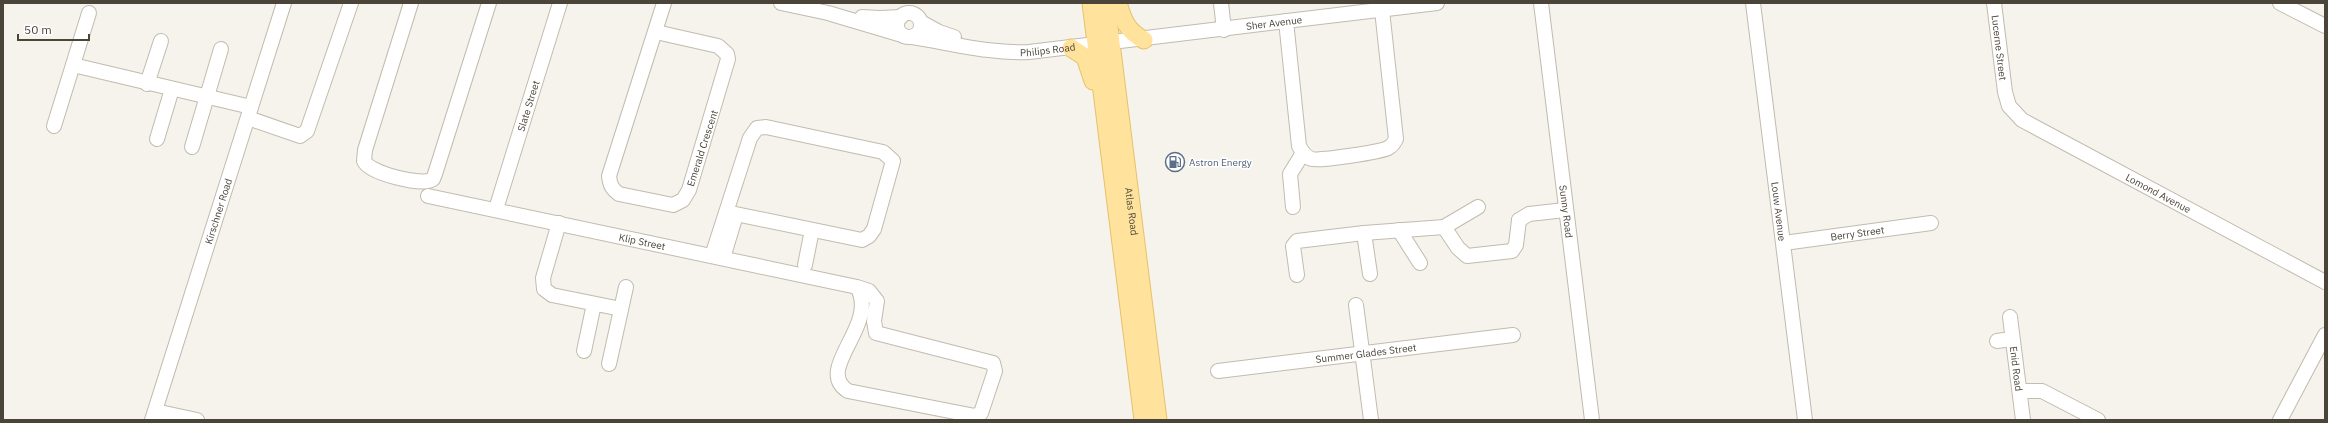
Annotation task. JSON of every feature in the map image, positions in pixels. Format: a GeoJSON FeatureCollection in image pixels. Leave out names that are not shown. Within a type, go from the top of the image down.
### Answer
{"type":"FeatureCollection","features":[{"type":"Feature","properties":{"kind":"main road","name":"Atlas Road"},"geometry":{"type":"LineString","coordinates":[[1091,3],[1104,44],[1158,420]]}},
{"type":"Feature","properties":{"kind":"main road","name":"Atlas Road"},"geometry":{"type":"LineString","coordinates":[[1106,3],[1104,44],[1105,123],[1143,420]]}},
{"type":"Feature","properties":{"kind":"main road"},"geometry":{"type":"LineString","coordinates":[[1118,3],[1126,26],[1133,34],[1144,40]]}},
{"type":"Feature","properties":{"kind":"main road"},"geometry":{"type":"LineString","coordinates":[[1071,48],[1085,57],[1088,62],[1099,110],[1105,123]]}},
{"type":"Feature","properties":{"kind":"street","name":"Kirschner Road"},"geometry":{"type":"LineString","coordinates":[[154,416],[284,3]]}},
{"type":"Feature","properties":{"kind":"street"},"geometry":{"type":"LineString","coordinates":[[73,65],[147,84],[208,97],[249,112],[295,135],[304,135],[312,122],[351,3]]}},
{"type":"Feature","properties":{"kind":"street"},"geometry":{"type":"LineString","coordinates":[[411,3],[366,150],[364,161],[369,168],[380,172],[424,182],[433,178],[435,174],[489,3]]}},
{"type":"Feature","properties":{"kind":"street","name":"Slate Street"},"geometry":{"type":"LineString","coordinates":[[496,209],[560,3]]}},
{"type":"Feature","properties":{"kind":"street","name":"Emerald Crescent"},"geometry":{"type":"LineString","coordinates":[[656,32],[718,46],[727,54],[728,59],[689,190],[683,200],[673,205],[619,194],[614,190],[609,176],[664,3]]}},
{"type":"Feature","properties":{"kind":"street","name":"Philips Road"},"geometry":{"type":"LineString","coordinates":[[786,3],[828,13],[907,36],[1014,53],[1104,44]]}},
{"type":"Feature","properties":{"kind":"street"},"geometry":{"type":"LineString","coordinates":[[1221,3],[1224,30]]}},
{"type":"Feature","properties":{"kind":"street","name":"Sher Avenue"},"geometry":{"type":"LineString","coordinates":[[1104,44],[1437,3]]}},
{"type":"Feature","properties":{"kind":"street","name":"Sunny Road"},"geometry":{"type":"LineString","coordinates":[[1541,3],[1565,214],[1592,420]]}},
{"type":"Feature","properties":{"kind":"street","name":"Louw Avenue"},"geometry":{"type":"LineString","coordinates":[[1753,3],[1805,420]]}},
{"type":"Feature","properties":{"kind":"street","name":"Lucerne Street"},"geometry":{"type":"LineString","coordinates":[[1994,3],[2005,92]]}},
{"type":"Feature","properties":{"kind":"street"},"geometry":{"type":"LineString","coordinates":[[2280,3],[2325,26]]}},
{"type":"Feature","properties":{"kind":"street"},"geometry":{"type":"LineString","coordinates":[[1286,21],[1299,146],[1303,154],[1310,158],[1323,159],[1384,150],[1394,142],[1396,133],[1382,10]]}},
{"type":"Feature","properties":{"kind":"street"},"geometry":{"type":"LineString","coordinates":[[54,126],[89,13]]}},
{"type":"Feature","properties":{"kind":"street","name":"Philips Road"},"geometry":{"type":"LineString","coordinates":[[828,13],[880,18],[901,17]]}},
{"type":"Feature","properties":{"kind":"street"},"geometry":{"type":"LineString","coordinates":[[911,13],[918,17],[921,22],[919,32],[907,36],[897,25],[901,17],[911,13]]}},
{"type":"Feature","properties":{"kind":"street","name":"Philips Road"},"geometry":{"type":"LineString","coordinates":[[921,22],[939,32],[967,40],[984,48]]}},
{"type":"Feature","properties":{"kind":"street"},"geometry":{"type":"LineString","coordinates":[[147,84],[161,40]]}},
{"type":"Feature","properties":{"kind":"street"},"geometry":{"type":"LineString","coordinates":[[192,147],[222,48]]}},
{"type":"Feature","properties":{"kind":"street"},"geometry":{"type":"LineString","coordinates":[[157,139],[172,89]]}},
{"type":"Feature","properties":{"kind":"street","name":"Lomond Avenue"},"geometry":{"type":"LineString","coordinates":[[2005,92],[2009,106],[2022,120],[2325,282]]}},
{"type":"Feature","properties":{"kind":"street"},"geometry":{"type":"LineString","coordinates":[[717,257],[731,213],[750,138],[754,130],[761,126],[883,152],[889,156],[892,161],[883,203],[874,229],[869,236],[859,240],[731,213]]}},
{"type":"Feature","properties":{"kind":"street"},"geometry":{"type":"LineString","coordinates":[[1293,207],[1290,174],[1303,154]]}},
{"type":"Feature","properties":{"kind":"street","name":"Klip Street"},"geometry":{"type":"LineString","coordinates":[[428,196],[496,209],[857,287],[869,291],[876,297],[874,328],[876,333],[993,363],[995,371],[982,413],[975,416],[848,391],[838,382],[837,374],[845,350],[859,326],[862,295],[857,287]]}},
{"type":"Feature","properties":{"kind":"street"},"geometry":{"type":"LineString","coordinates":[[1296,275],[1294,243],[1364,233],[1444,227],[1478,207]]}},
{"type":"Feature","properties":{"kind":"street"},"geometry":{"type":"LineString","coordinates":[[1444,227],[1463,255],[1470,257],[1512,251],[1516,246],[1519,220],[1565,214]]}},
{"type":"Feature","properties":{"kind":"street"},"geometry":{"type":"LineString","coordinates":[[559,223],[544,278],[544,289],[552,295],[621,309]]}},
{"type":"Feature","properties":{"kind":"street","name":"Berry Street"},"geometry":{"type":"LineString","coordinates":[[1784,243],[1931,223]]}},
{"type":"Feature","properties":{"kind":"street"},"geometry":{"type":"LineString","coordinates":[[805,265],[812,230]]}},
{"type":"Feature","properties":{"kind":"street"},"geometry":{"type":"LineString","coordinates":[[1399,230],[1420,263]]}},
{"type":"Feature","properties":{"kind":"street"},"geometry":{"type":"LineString","coordinates":[[1364,233],[1370,274]]}},
{"type":"Feature","properties":{"kind":"street"},"geometry":{"type":"LineString","coordinates":[[609,364],[626,287]]}},
{"type":"Feature","properties":{"kind":"street"},"geometry":{"type":"LineString","coordinates":[[584,351],[594,304]]}},
{"type":"Feature","properties":{"kind":"street"},"geometry":{"type":"LineString","coordinates":[[1356,305],[1371,420]]}},
{"type":"Feature","properties":{"kind":"street","name":"Enid Road"},"geometry":{"type":"LineString","coordinates":[[2010,317],[2023,420]]}},
{"type":"Feature","properties":{"kind":"street","name":"Summer Glades Street"},"geometry":{"type":"LineString","coordinates":[[1218,371],[1514,335]]}},
{"type":"Feature","properties":{"kind":"street"},"geometry":{"type":"LineString","coordinates":[[2280,420],[2325,336]]}},
{"type":"Feature","properties":{"kind":"street"},"geometry":{"type":"LineString","coordinates":[[1997,341],[2012,339]]}},
{"type":"Feature","properties":{"kind":"street"},"geometry":{"type":"LineString","coordinates":[[2020,391],[2042,391],[2098,420]]}},
{"type":"Feature","properties":{"kind":"street"},"geometry":{"type":"LineString","coordinates":[[154,416],[196,420]]}},
{"type":"Feature","properties":{"kind":"place","name":"Astron Energy"},"geometry":{"type":"Point","coordinates":[1175,162]}}]}
